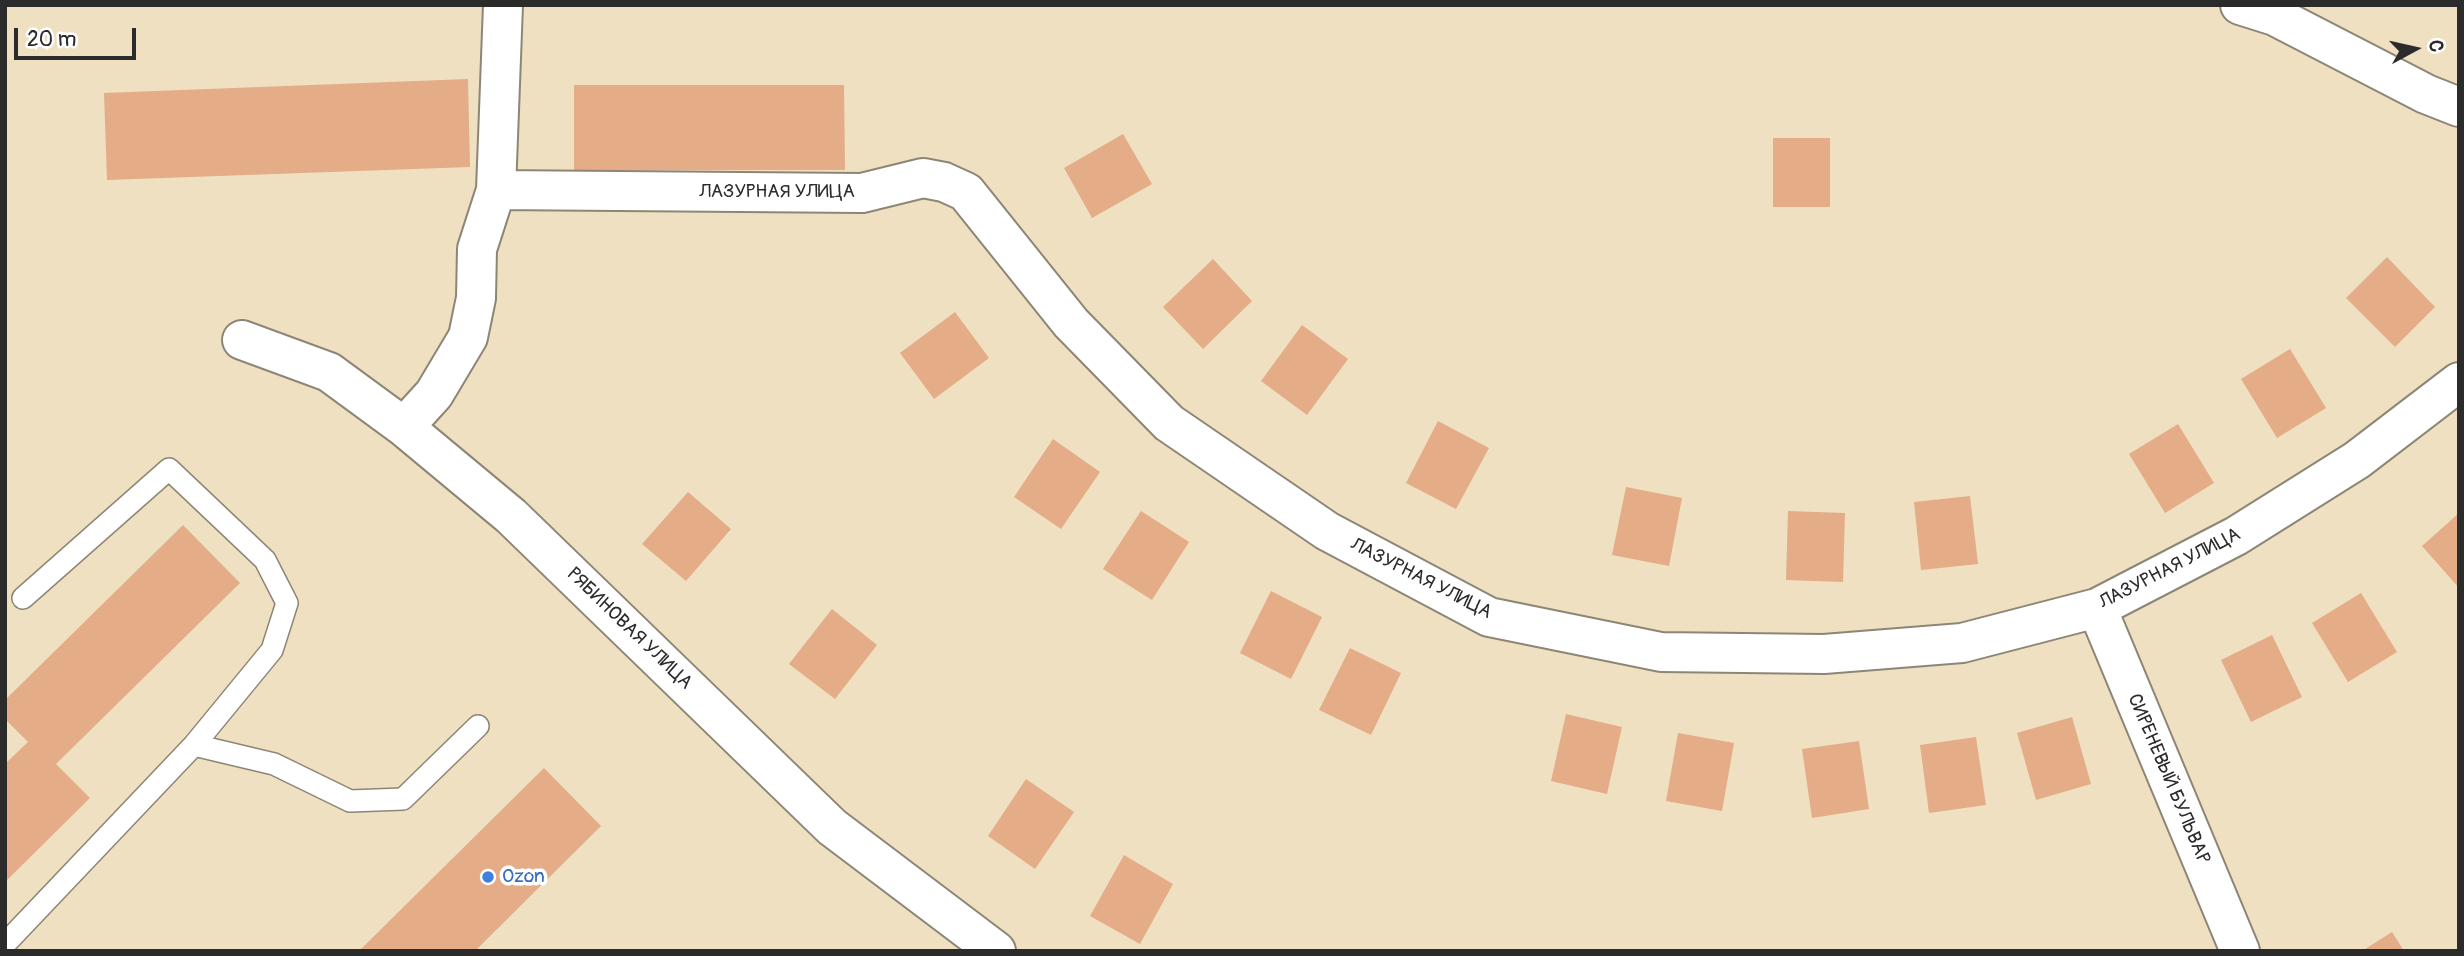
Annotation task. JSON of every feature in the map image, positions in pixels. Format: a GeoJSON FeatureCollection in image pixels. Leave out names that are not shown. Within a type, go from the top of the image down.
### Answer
{"type":"FeatureCollection","features":[{"type":"Feature","properties":{"kind":"street"},"geometry":{"type":"LineString","coordinates":[[404,427],[434,394],[468,337],[476,298],[477,249],[496,190],[503,5]]}},
{"type":"Feature","properties":{"kind":"street"},"geometry":{"type":"LineString","coordinates":[[2240,5],[2276,16],[2426,94],[2459,107]]}},
{"type":"Feature","properties":{"kind":"street","name":"ЛАЗУРНАЯ УЛИЦА"},"geometry":{"type":"LineString","coordinates":[[496,190],[862,193],[923,178],[944,182],[966,192],[1071,323],[1169,423],[1327,531],[1489,617],[1661,652],[1824,654],[1962,643],[2097,608],[2258,522],[2357,460],[2459,383]]}},
{"type":"Feature","properties":{"kind":"street","name":"РЯБИНОВАЯ УЛИЦА"},"geometry":{"type":"LineString","coordinates":[[242,340],[330,372],[404,427],[511,516],[832,827],[996,951]]}},
{"type":"Feature","properties":{"kind":"street","name":"СИРЕНЕВЫЙ БУЛЬВАР"},"geometry":{"type":"LineString","coordinates":[[2097,608],[2240,951]]}},
{"type":"Feature","properties":{"kind":"lane"},"geometry":{"type":"LineString","coordinates":[[5,944],[194,745],[272,650],[286,603],[265,560],[169,469],[23,598]]}},
{"type":"Feature","properties":{"kind":"lane"},"geometry":{"type":"LineString","coordinates":[[194,745],[274,764],[350,801],[403,799],[478,726]]}},
{"type":"Feature","properties":{"kind":"building"},"geometry":{"type":"Polygon","coordinates":[[[468,79],[470,167],[107,180],[104,93],[468,79]]]}},
{"type":"Feature","properties":{"kind":"building"},"geometry":{"type":"Polygon","coordinates":[[[574,85],[844,85],[845,170],[574,170],[574,85]]]}},
{"type":"Feature","properties":{"kind":"building"},"geometry":{"type":"Polygon","coordinates":[[[1123,134],[1152,184],[1092,218],[1064,168],[1123,134]]]}},
{"type":"Feature","properties":{"kind":"building"},"geometry":{"type":"Polygon","coordinates":[[[1773,138],[1830,138],[1830,207],[1773,207],[1773,138]]]}},
{"type":"Feature","properties":{"kind":"building"},"geometry":{"type":"Polygon","coordinates":[[[2387,257],[2435,307],[2395,347],[2346,298],[2387,257]]]}},
{"type":"Feature","properties":{"kind":"building"},"geometry":{"type":"Polygon","coordinates":[[[1213,259],[1252,301],[1203,349],[1163,307],[1213,259]]]}},
{"type":"Feature","properties":{"kind":"building"},"geometry":{"type":"Polygon","coordinates":[[[955,312],[989,358],[934,399],[900,353],[955,312]]]}},
{"type":"Feature","properties":{"kind":"building"},"geometry":{"type":"Polygon","coordinates":[[[1302,325],[1348,359],[1307,415],[1261,381],[1302,325]]]}},
{"type":"Feature","properties":{"kind":"building"},"geometry":{"type":"Polygon","coordinates":[[[2290,349],[2326,408],[2277,438],[2241,379],[2290,349]]]}},
{"type":"Feature","properties":{"kind":"building"},"geometry":{"type":"Polygon","coordinates":[[[1438,421],[1489,448],[1456,509],[1406,483],[1438,421]]]}},
{"type":"Feature","properties":{"kind":"building"},"geometry":{"type":"Polygon","coordinates":[[[2178,424],[2214,483],[2165,513],[2129,454],[2178,424]]]}},
{"type":"Feature","properties":{"kind":"building"},"geometry":{"type":"Polygon","coordinates":[[[1053,439],[1100,472],[1061,529],[1014,497],[1053,439]]]}},
{"type":"Feature","properties":{"kind":"building"},"geometry":{"type":"Polygon","coordinates":[[[1626,487],[1682,498],[1669,566],[1612,555],[1626,487]]]}},
{"type":"Feature","properties":{"kind":"building"},"geometry":{"type":"Polygon","coordinates":[[[688,492],[731,529],[686,581],[642,544],[688,492]]]}},
{"type":"Feature","properties":{"kind":"building"},"geometry":{"type":"Polygon","coordinates":[[[1970,496],[1978,564],[1921,570],[1914,502],[1970,496]]]}},
{"type":"Feature","properties":{"kind":"building"},"geometry":{"type":"Polygon","coordinates":[[[1141,511],[1189,542],[1152,600],[1103,569],[1141,511]]]}},
{"type":"Feature","properties":{"kind":"building"},"geometry":{"type":"Polygon","coordinates":[[[1788,511],[1845,513],[1843,582],[1786,580],[1788,511]]]}},
{"type":"Feature","properties":{"kind":"building"},"geometry":{"type":"Polygon","coordinates":[[[2459,513],[2459,588],[2422,546],[2459,513]]]}},
{"type":"Feature","properties":{"kind":"building"},"geometry":{"type":"Polygon","coordinates":[[[183,525],[240,583],[56,764],[90,798],[5,882],[5,764],[28,742],[5,719],[5,700],[183,525]]]}},
{"type":"Feature","properties":{"kind":"building"},"geometry":{"type":"Polygon","coordinates":[[[1271,591],[1322,617],[1291,679],[1240,653],[1271,591]]]}},
{"type":"Feature","properties":{"kind":"building"},"geometry":{"type":"Polygon","coordinates":[[[2361,593],[2397,652],[2348,682],[2312,623],[2361,593]]]}},
{"type":"Feature","properties":{"kind":"building"},"geometry":{"type":"Polygon","coordinates":[[[832,609],[877,645],[835,699],[789,664],[832,609]]]}},
{"type":"Feature","properties":{"kind":"building"},"geometry":{"type":"Polygon","coordinates":[[[2272,635],[2302,697],[2251,722],[2221,660],[2272,635]]]}},
{"type":"Feature","properties":{"kind":"building"},"geometry":{"type":"Polygon","coordinates":[[[1350,648],[1401,673],[1371,735],[1319,710],[1350,648]]]}},
{"type":"Feature","properties":{"kind":"building"},"geometry":{"type":"Polygon","coordinates":[[[1566,714],[1622,727],[1607,794],[1551,781],[1566,714]]]}},
{"type":"Feature","properties":{"kind":"building"},"geometry":{"type":"Polygon","coordinates":[[[2072,717],[2091,784],[2036,800],[2017,733],[2072,717]]]}},
{"type":"Feature","properties":{"kind":"building"},"geometry":{"type":"Polygon","coordinates":[[[1678,733],[1734,743],[1722,811],[1666,801],[1678,733]]]}},
{"type":"Feature","properties":{"kind":"building"},"geometry":{"type":"Polygon","coordinates":[[[1976,737],[1986,805],[1929,813],[1920,745],[1976,737]]]}},
{"type":"Feature","properties":{"kind":"building"},"geometry":{"type":"Polygon","coordinates":[[[1859,741],[1869,809],[1812,818],[1802,749],[1859,741]]]}},
{"type":"Feature","properties":{"kind":"building"},"geometry":{"type":"Polygon","coordinates":[[[544,768],[601,826],[475,951],[359,951],[544,768]]]}},
{"type":"Feature","properties":{"kind":"building"},"geometry":{"type":"Polygon","coordinates":[[[1026,779],[1074,812],[1035,869],[988,836],[1026,779]]]}},
{"type":"Feature","properties":{"kind":"building"},"geometry":{"type":"Polygon","coordinates":[[[1124,855],[1173,884],[1140,944],[1090,916],[1124,855]]]}},
{"type":"Feature","properties":{"kind":"building"},"geometry":{"type":"Polygon","coordinates":[[[2392,932],[2404,951],[2362,951],[2392,932]]]}},
{"type":"Feature","properties":{"kind":"place","name":"Ozon"},"geometry":{"type":"Point","coordinates":[488,877]}}]}
